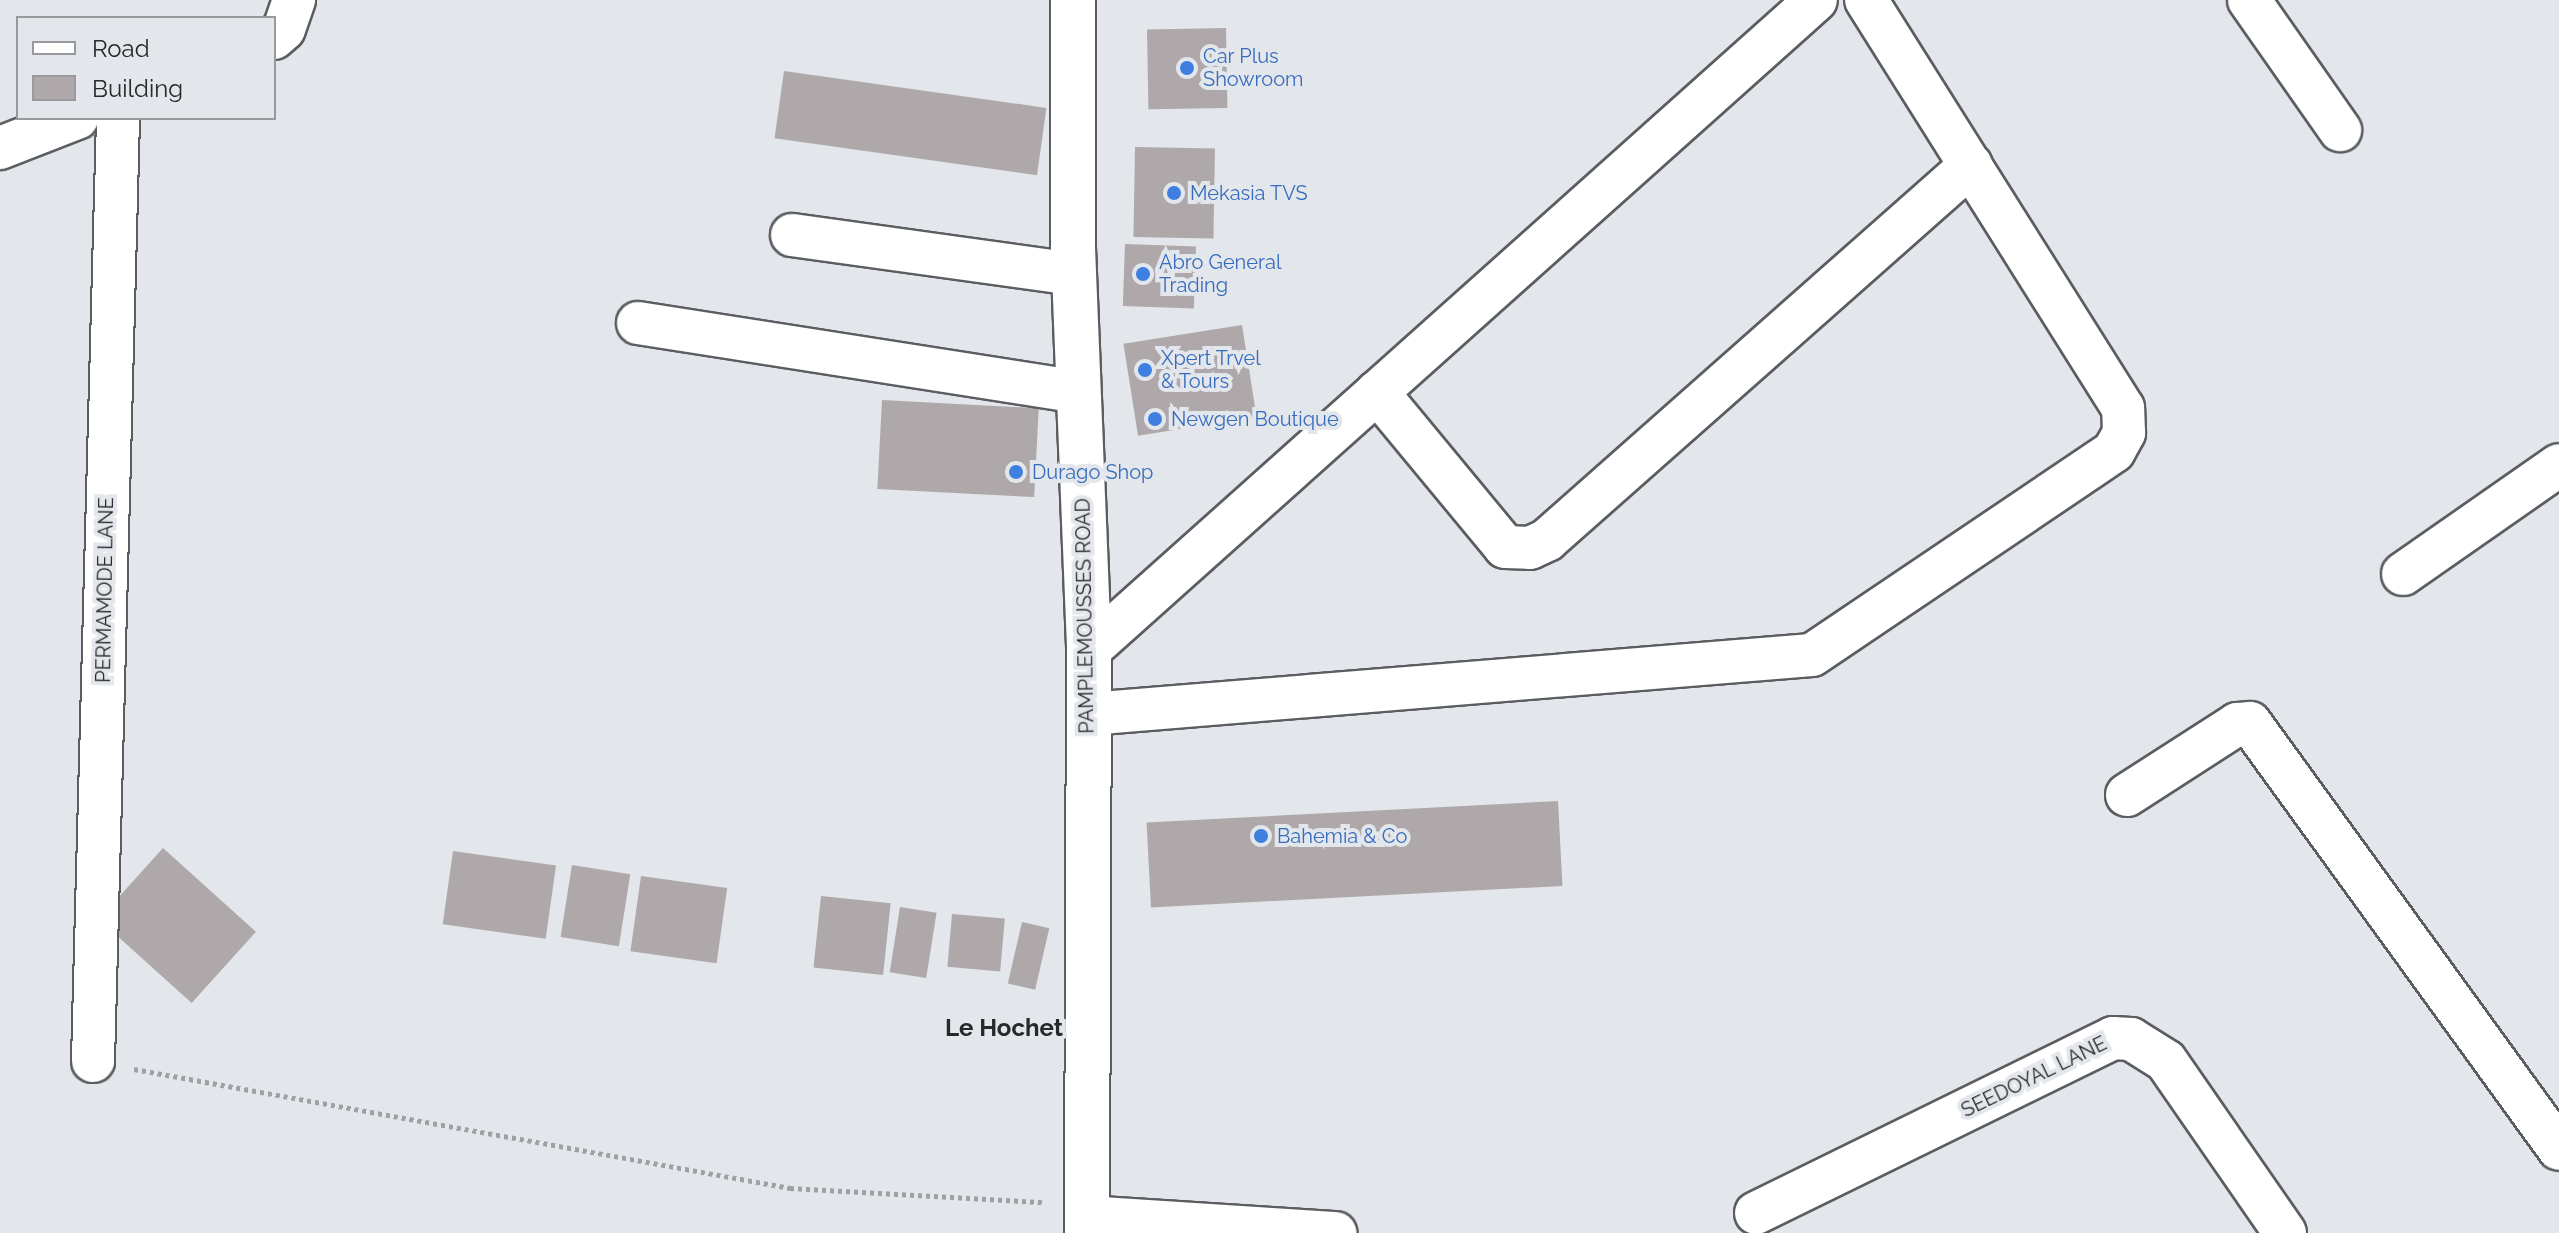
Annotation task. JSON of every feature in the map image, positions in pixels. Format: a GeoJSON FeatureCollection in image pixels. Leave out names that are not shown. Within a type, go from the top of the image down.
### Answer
{"type":"FeatureCollection","features":[{"type":"Feature","properties":{"kind":"main road","name":"PAMPLEMOUSSES ROAD"},"geometry":{"type":"LineString","coordinates":[[1073,0],[1074,274],[1089,650],[1087,1218]]}},
{"type":"Feature","properties":{"kind":"street"},"geometry":{"type":"LineString","coordinates":[[276,36],[284,29],[294,0]]}},
{"type":"Feature","properties":{"kind":"street"},"geometry":{"type":"LineString","coordinates":[[1089,650],[1816,0]]}},
{"type":"Feature","properties":{"kind":"street"},"geometry":{"type":"LineString","coordinates":[[1089,714],[1812,655],[2114,451],[2124,433],[2123,408],[1866,0]]}},
{"type":"Feature","properties":{"kind":"street"},"geometry":{"type":"LineString","coordinates":[[2249,0],[2340,130]]}},
{"type":"Feature","properties":{"kind":"street"},"geometry":{"type":"LineString","coordinates":[[0,148],[72,120]]}},
{"type":"Feature","properties":{"kind":"street","name":"PERMAMODE LANE"},"geometry":{"type":"LineString","coordinates":[[93,1061],[118,120]]}},
{"type":"Feature","properties":{"kind":"street"},"geometry":{"type":"LineString","coordinates":[[1377,392],[1505,547],[1530,548],[1547,540],[1971,165]]}},
{"type":"Feature","properties":{"kind":"street"},"geometry":{"type":"LineString","coordinates":[[792,235],[1074,274]]}},
{"type":"Feature","properties":{"kind":"street"},"geometry":{"type":"LineString","coordinates":[[638,323],[1078,392]]}},
{"type":"Feature","properties":{"kind":"street"},"geometry":{"type":"LineString","coordinates":[[2403,574],[2559,465]]}},
{"type":"Feature","properties":{"kind":"street"},"geometry":{"type":"LineString","coordinates":[[2127,795],[2237,724],[2250,723],[2559,1149]]}},
{"type":"Feature","properties":{"kind":"street","name":"SEEDOYAL LANE"},"geometry":{"type":"LineString","coordinates":[[1756,1213],[2122,1038],[2148,1047],[2166,1061],[2285,1233]]}},
{"type":"Feature","properties":{"kind":"street"},"geometry":{"type":"LineString","coordinates":[[1087,1218],[1335,1233]]}},
{"type":"Feature","properties":{"kind":"path"},"geometry":{"type":"LineString","coordinates":[[93,1061],[790,1188],[1087,1218]]}},
{"type":"Feature","properties":{"kind":"building","name":"Car Plus Showroom"},"geometry":{"type":"Polygon","coordinates":[[[1226,28],[1227,108],[1148,109],[1147,29],[1226,28]]]}},
{"type":"Feature","properties":{"kind":"building"},"geometry":{"type":"Polygon","coordinates":[[[784,71],[1046,108],[1037,175],[775,138],[784,71]]]}},
{"type":"Feature","properties":{"kind":"building","name":"Mekasia TVS"},"geometry":{"type":"Polygon","coordinates":[[[1135,147],[1215,148],[1213,238],[1133,237],[1135,147]]]}},
{"type":"Feature","properties":{"kind":"building"},"geometry":{"type":"Polygon","coordinates":[[[1125,244],[1196,246],[1194,308],[1123,306],[1125,244]]]}},
{"type":"Feature","properties":{"kind":"building"},"geometry":{"type":"Polygon","coordinates":[[[1242,325],[1257,417],[1138,436],[1123,344],[1242,325]]]}},
{"type":"Feature","properties":{"kind":"building"},"geometry":{"type":"Polygon","coordinates":[[[882,400],[1039,408],[1034,497],[877,489],[882,400]]]}},
{"type":"Feature","properties":{"kind":"building"},"geometry":{"type":"Polygon","coordinates":[[[1558,801],[1562,886],[1151,907],[1147,823],[1558,801]]]}},
{"type":"Feature","properties":{"kind":"building"},"geometry":{"type":"Polygon","coordinates":[[[163,848],[256,932],[192,1003],[99,919],[163,848]]]}},
{"type":"Feature","properties":{"kind":"building"},"geometry":{"type":"Polygon","coordinates":[[[453,851],[556,865],[546,939],[443,924],[453,851]]]}},
{"type":"Feature","properties":{"kind":"building"},"geometry":{"type":"Polygon","coordinates":[[[572,865],[630,874],[619,946],[561,937],[572,865]]]}},
{"type":"Feature","properties":{"kind":"building"},"geometry":{"type":"Polygon","coordinates":[[[641,876],[727,888],[717,963],[630,951],[641,876]]]}},
{"type":"Feature","properties":{"kind":"building"},"geometry":{"type":"Polygon","coordinates":[[[821,896],[891,903],[883,975],[813,968],[821,896]]]}},
{"type":"Feature","properties":{"kind":"building"},"geometry":{"type":"Polygon","coordinates":[[[900,907],[937,913],[926,978],[890,972],[900,907]]]}},
{"type":"Feature","properties":{"kind":"building"},"geometry":{"type":"Polygon","coordinates":[[[952,914],[1005,919],[1000,971],[947,967],[952,914]]]}},
{"type":"Feature","properties":{"kind":"building"},"geometry":{"type":"Polygon","coordinates":[[[1022,922],[1049,928],[1035,990],[1008,983],[1022,922]]]}},
{"type":"Feature","properties":{"kind":"place","name":"Car Plus Showroom"},"geometry":{"type":"Point","coordinates":[1187,68]}},
{"type":"Feature","properties":{"kind":"place","name":"Mekasia TVS"},"geometry":{"type":"Point","coordinates":[1174,193]}},
{"type":"Feature","properties":{"kind":"place","name":"Abro General Trading"},"geometry":{"type":"Point","coordinates":[1143,274]}},
{"type":"Feature","properties":{"kind":"place","name":"Xpert Trvel & Tours"},"geometry":{"type":"Point","coordinates":[1145,370]}},
{"type":"Feature","properties":{"kind":"place","name":"Newgen Boutique"},"geometry":{"type":"Point","coordinates":[1155,419]}},
{"type":"Feature","properties":{"kind":"place","name":"Durago Shop"},"geometry":{"type":"Point","coordinates":[1016,472]}},
{"type":"Feature","properties":{"kind":"place","name":"Bahemia & Co"},"geometry":{"type":"Point","coordinates":[1261,836]}},
{"type":"Feature","properties":{"kind":"district","name":"Le Hochet"},"geometry":{"type":"Point","coordinates":[1004,1028]}}]}
